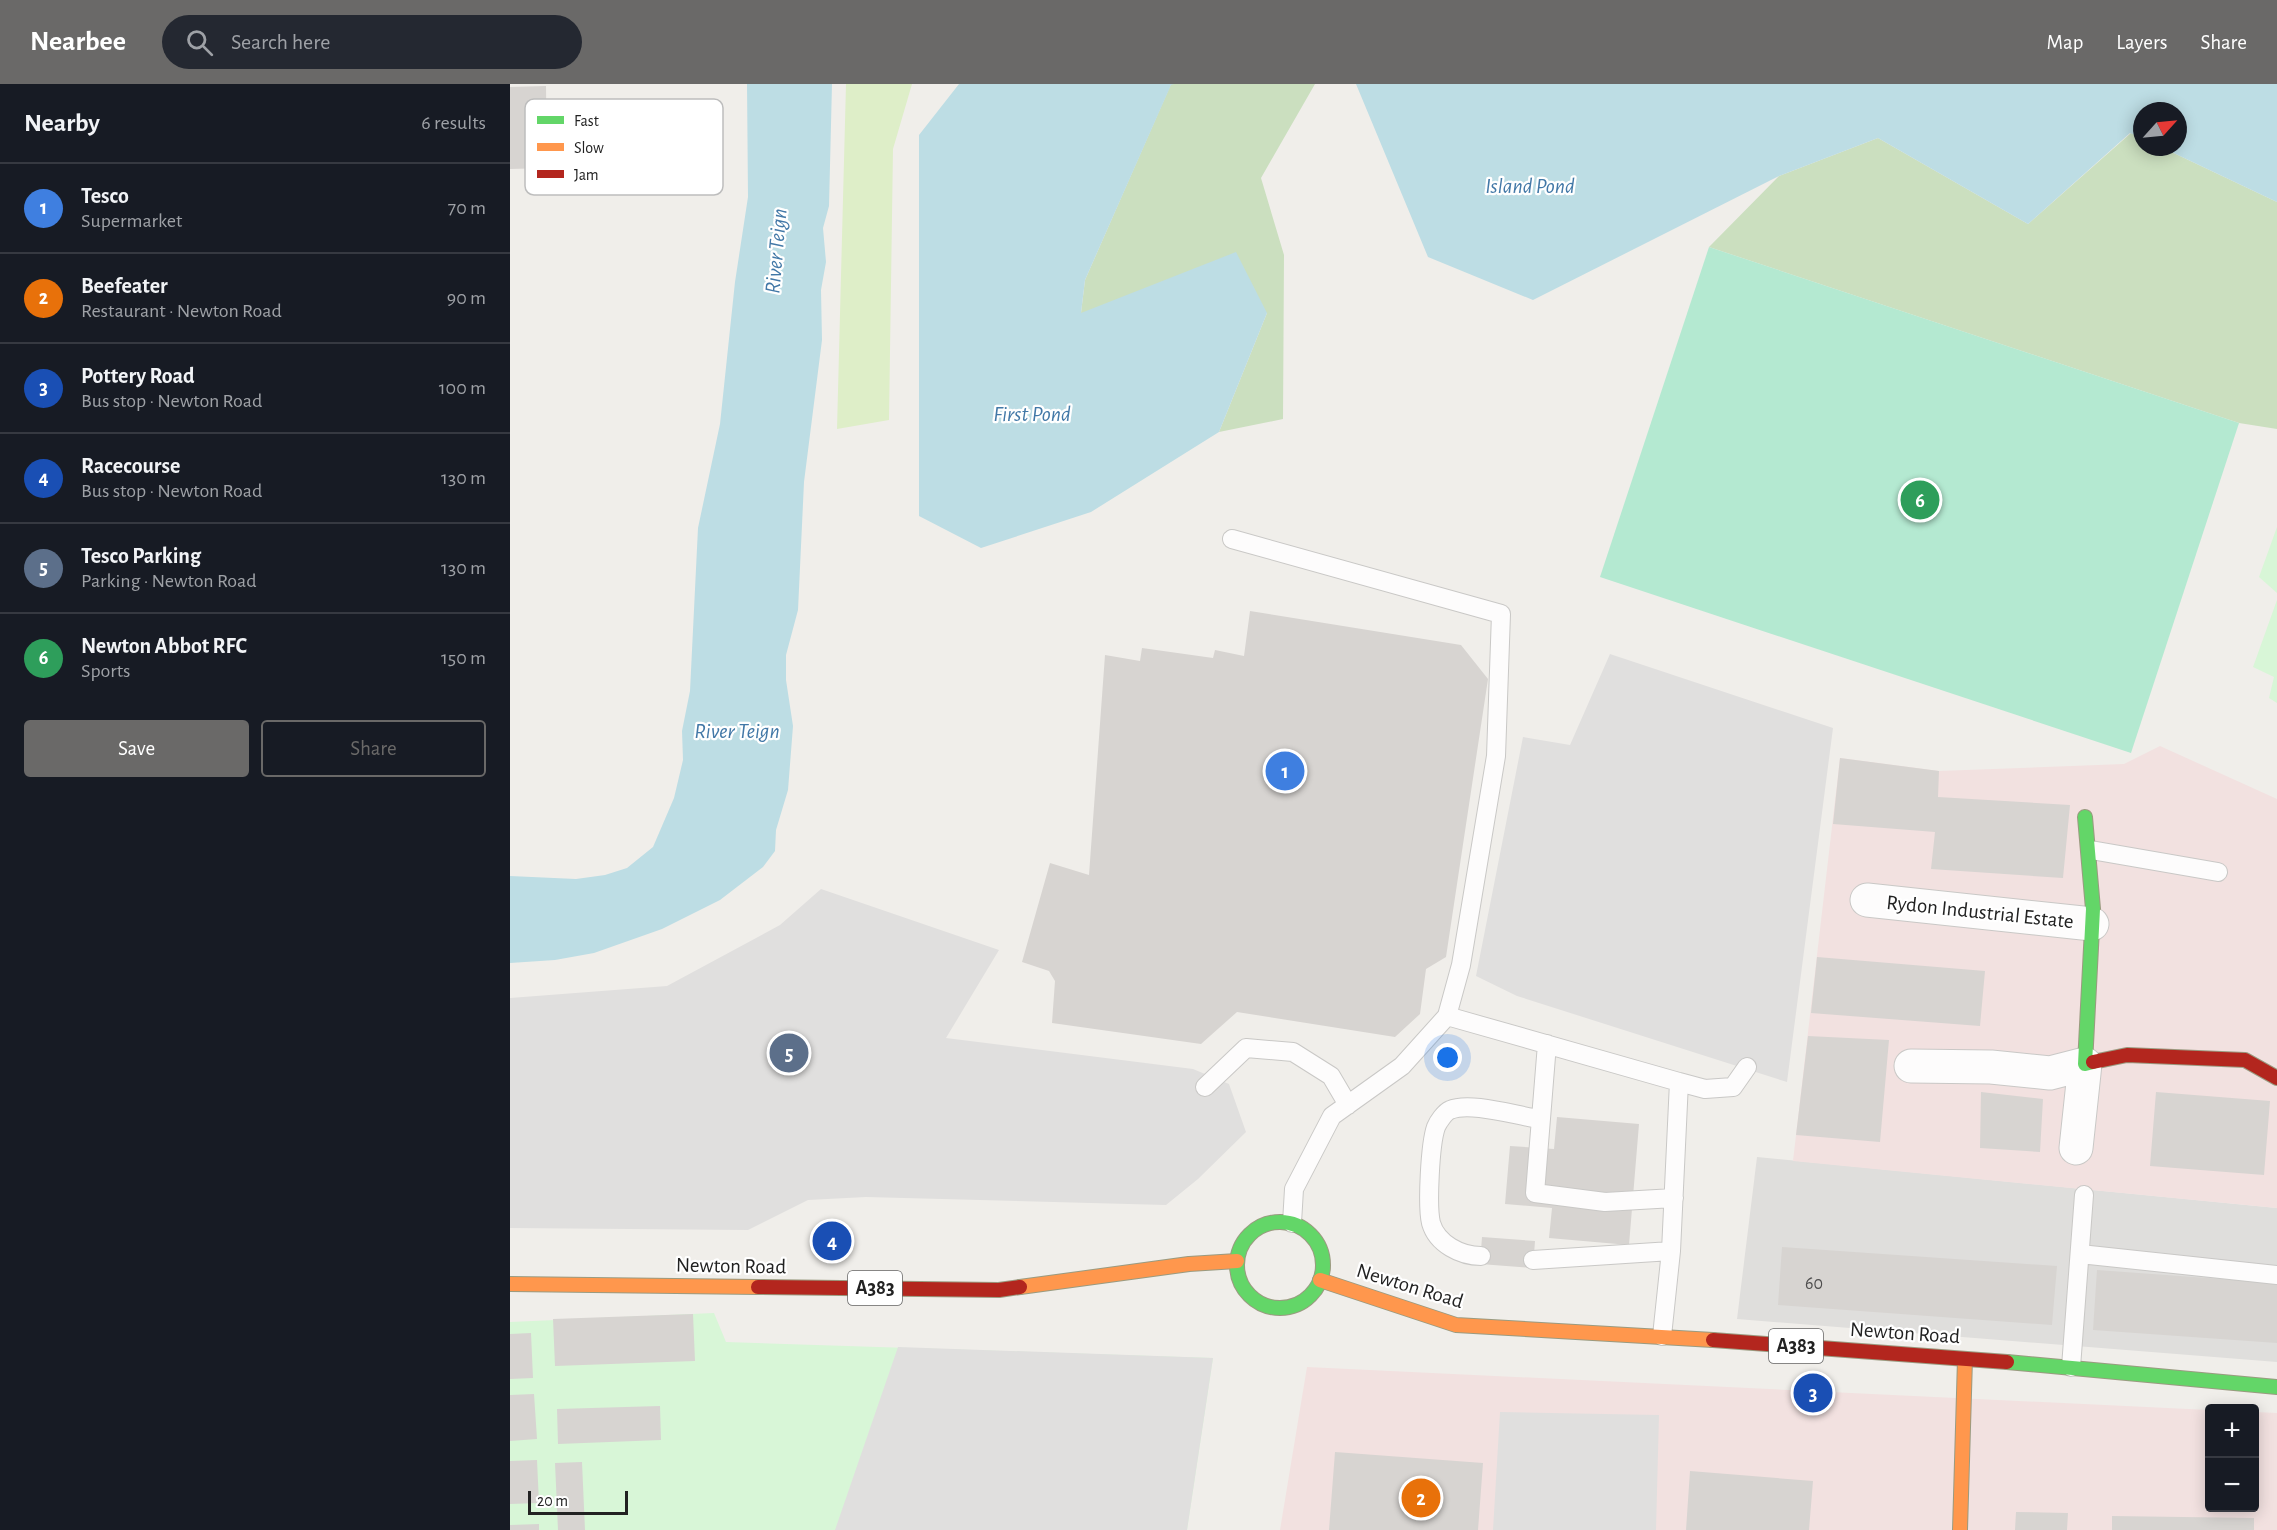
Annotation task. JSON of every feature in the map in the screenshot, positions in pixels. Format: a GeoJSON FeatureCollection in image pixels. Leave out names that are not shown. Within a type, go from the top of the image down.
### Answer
{"type":"FeatureCollection","features":[{"type":"Feature","properties":{"kind":"main road","name":"Rydon Industrial Estate"},"geometry":{"type":"LineString","coordinates":[[2085,818],[2091,850],[2092,924],[2085,1064]]}},
{"type":"Feature","properties":{"kind":"main road"},"geometry":{"type":"LineString","coordinates":[[2085,1064],[2127,1055],[2245,1060],[2277,1078]]}},
{"type":"Feature","properties":{"kind":"main road"},"geometry":{"type":"LineString","coordinates":[[1272,1222],[1292,1223],[1311,1234],[1319,1246],[1323,1261],[1320,1280],[1306,1299],[1293,1306],[1271,1306],[1252,1297],[1243,1287],[1237,1261],[1248,1236],[1259,1227],[1272,1222]]}},
{"type":"Feature","properties":{"kind":"main road","name":"Newton Road"},"geometry":{"type":"LineString","coordinates":[[510,1284],[999,1290],[1189,1264],[1237,1261]]}},
{"type":"Feature","properties":{"kind":"main road","name":"Newton Road"},"geometry":{"type":"LineString","coordinates":[[1320,1280],[1456,1325],[1662,1336],[2071,1367],[2277,1387]]}},
{"type":"Feature","properties":{"kind":"main road"},"geometry":{"type":"LineString","coordinates":[[1960,1530],[1965,1359]]}},
{"type":"Feature","properties":{"kind":"street","name":"Rydon Industrial Estate"},"geometry":{"type":"LineString","coordinates":[[1867,900],[2092,924]]}},
{"type":"Feature","properties":{"kind":"street","name":"Rydon Industrial Estate"},"geometry":{"type":"LineString","coordinates":[[2076,1148],[2085,1064]]}},
{"type":"Feature","properties":{"kind":"street"},"geometry":{"type":"LineString","coordinates":[[1911,1066],[1991,1067],[2050,1073],[2085,1064]]}},
{"type":"Feature","properties":{"kind":"lane"},"geometry":{"type":"LineString","coordinates":[[1232,539],[1501,614],[1496,756],[1461,965],[1447,1016],[1402,1066],[1332,1116],[1294,1189],[1292,1223]]}},
{"type":"Feature","properties":{"kind":"lane"},"geometry":{"type":"LineString","coordinates":[[2091,850],[2218,872]]}},
{"type":"Feature","properties":{"kind":"lane"},"geometry":{"type":"LineString","coordinates":[[1447,1016],[1705,1089],[1733,1087],[1747,1067]]}},
{"type":"Feature","properties":{"kind":"lane"},"geometry":{"type":"LineString","coordinates":[[1547,1044],[1534,1193],[1605,1202],[1674,1198]]}},
{"type":"Feature","properties":{"kind":"lane"},"geometry":{"type":"LineString","coordinates":[[1205,1088],[1246,1048],[1293,1052],[1331,1076],[1348,1105]]}},
{"type":"Feature","properties":{"kind":"lane"},"geometry":{"type":"LineString","coordinates":[[1662,1336],[1671,1251],[1679,1083]]}},
{"type":"Feature","properties":{"kind":"lane"},"geometry":{"type":"LineString","coordinates":[[1481,1256],[1467,1256],[1444,1243],[1431,1225],[1428,1202],[1436,1127],[1447,1111],[1461,1106],[1540,1119]]}},
{"type":"Feature","properties":{"kind":"lane"},"geometry":{"type":"LineString","coordinates":[[2071,1367],[2084,1195]]}},
{"type":"Feature","properties":{"kind":"lane"},"geometry":{"type":"LineString","coordinates":[[1533,1260],[1671,1251]]}},
{"type":"Feature","properties":{"kind":"lane"},"geometry":{"type":"LineString","coordinates":[[2080,1254],[2277,1275]]}},
{"type":"Feature","properties":{"kind":"shaded area"},"geometry":{"type":"Polygon","coordinates":[[[1610,654],[1833,728],[1787,1082],[1517,996],[1476,976],[1523,737],[1570,745],[1610,654]]]}},
{"type":"Feature","properties":{"kind":"shaded area"},"geometry":{"type":"Polygon","coordinates":[[[2160,746],[2277,799],[2277,1208],[1793,1161],[1840,758],[1939,771],[2124,764],[2160,746]]]}},
{"type":"Feature","properties":{"kind":"shaded area"},"geometry":{"type":"Polygon","coordinates":[[[821,889],[999,950],[946,1038],[1193,1069],[1229,1084],[1246,1132],[1198,1179],[1166,1205],[866,1197],[808,1200],[748,1230],[510,1228],[510,998],[667,986],[780,925],[821,889]]]}},
{"type":"Feature","properties":{"kind":"shaded area"},"geometry":{"type":"Polygon","coordinates":[[[1757,1157],[2277,1208],[2277,1362],[1737,1319],[1757,1157]]]}},
{"type":"Feature","properties":{"kind":"shaded area"},"geometry":{"type":"Polygon","coordinates":[[[898,1347],[1213,1358],[1187,1530],[835,1530],[898,1347]]]}},
{"type":"Feature","properties":{"kind":"shaded area"},"geometry":{"type":"Polygon","coordinates":[[[1307,1367],[2205,1410],[2205,1512],[2259,1512],[2259,1412],[2277,1413],[2277,1530],[1280,1530],[1307,1367]]]}},
{"type":"Feature","properties":{"kind":"shaded area"},"geometry":{"type":"Polygon","coordinates":[[[1500,1412],[1659,1415],[1656,1530],[1493,1530],[1500,1412]]]}},
{"type":"Feature","properties":{"kind":"green space"},"geometry":{"type":"Polygon","coordinates":[[[846,84],[912,84],[893,149],[889,420],[837,429],[846,84]]]}},
{"type":"Feature","properties":{"kind":"green space"},"geometry":{"type":"Polygon","coordinates":[[[1171,84],[1315,84],[1261,178],[1284,255],[1283,419],[1219,432],[1267,313],[1081,313],[1085,280],[1171,84]]]}},
{"type":"Feature","properties":{"kind":"green space"},"geometry":{"type":"Polygon","coordinates":[[[2131,133],[2133,134],[2133,156],[2180,156],[2277,202],[2277,429],[2239,423],[1709,247],[1779,176],[1878,138],[2028,224],[2131,133]]]}},
{"type":"Feature","properties":{"kind":"green space"},"geometry":{"type":"Polygon","coordinates":[[[1709,247],[2239,423],[2131,753],[1600,577],[1709,247]]]}},
{"type":"Feature","properties":{"kind":"green space"},"geometry":{"type":"Polygon","coordinates":[[[2277,527],[2277,593],[2259,577],[2277,527]]]}},
{"type":"Feature","properties":{"kind":"green space"},"geometry":{"type":"Polygon","coordinates":[[[2277,600],[2277,703],[2269,698],[2274,677],[2253,667],[2277,600]]]}},
{"type":"Feature","properties":{"kind":"green space"},"geometry":{"type":"Polygon","coordinates":[[[714,1313],[726,1342],[1213,1358],[1187,1530],[510,1530],[510,1322],[714,1313]]]}},
{"type":"Feature","properties":{"kind":"water","name":"River Teign"},"geometry":{"type":"Polygon","coordinates":[[[747,84],[832,84],[829,206],[823,228],[826,262],[821,290],[822,340],[804,482],[798,610],[786,655],[786,680],[793,726],[788,790],[776,830],[775,851],[763,867],[720,900],[662,929],[594,953],[555,960],[510,963],[510,876],[576,879],[605,875],[627,868],[653,847],[674,798],[683,760],[682,731],[690,691],[698,528],[720,424],[735,282],[748,197],[747,84]]]}},
{"type":"Feature","properties":{"kind":"water","name":"First Pond"},"geometry":{"type":"Polygon","coordinates":[[[959,84],[1174,84],[1171,85],[1085,280],[1081,313],[1236,252],[1267,313],[1219,432],[1091,512],[981,548],[919,516],[919,135],[959,84]]]}},
{"type":"Feature","properties":{"kind":"water","name":"Island Pond"},"geometry":{"type":"Polygon","coordinates":[[[1356,84],[2277,84],[2277,202],[2180,156],[2187,156],[2187,102],[2133,102],[2133,134],[2130,133],[2028,224],[1878,138],[1779,176],[1533,300],[1428,257],[1356,84]]]}},
{"type":"Feature","properties":{"kind":"building"},"geometry":{"type":"Polygon","coordinates":[[[546,86],[546,99],[525,99],[525,169],[510,169],[510,87],[546,86]]]}},
{"type":"Feature","properties":{"kind":"building"},"geometry":{"type":"Polygon","coordinates":[[[1250,611],[1461,645],[1488,679],[1446,957],[1426,969],[1420,1014],[1395,1037],[1237,1012],[1201,1044],[1052,1023],[1055,981],[1049,971],[1022,962],[1050,863],[1089,875],[1105,655],[1140,661],[1142,648],[1213,658],[1215,650],[1244,656],[1250,611]]]}},
{"type":"Feature","properties":{"kind":"building"},"geometry":{"type":"Polygon","coordinates":[[[1840,758],[1939,771],[1938,797],[2070,805],[2063,878],[1931,869],[1935,832],[1833,824],[1840,758]]]}},
{"type":"Feature","properties":{"kind":"building"},"geometry":{"type":"Polygon","coordinates":[[[1817,957],[1985,971],[1980,1026],[1811,1013],[1817,957]]]}},
{"type":"Feature","properties":{"kind":"building"},"geometry":{"type":"Polygon","coordinates":[[[1808,1036],[1889,1040],[1880,1142],[1796,1135],[1808,1036]]]}},
{"type":"Feature","properties":{"kind":"building"},"geometry":{"type":"Polygon","coordinates":[[[1981,1092],[2043,1099],[2040,1152],[1980,1148],[1981,1092]]]}},
{"type":"Feature","properties":{"kind":"building"},"geometry":{"type":"Polygon","coordinates":[[[2156,1092],[2270,1101],[2264,1175],[2150,1166],[2156,1092]]]}},
{"type":"Feature","properties":{"kind":"building"},"geometry":{"type":"Polygon","coordinates":[[[1557,1117],[1639,1124],[1629,1245],[1549,1238],[1552,1208],[1505,1204],[1510,1146],[1554,1149],[1557,1117]]]}},
{"type":"Feature","properties":{"kind":"building"},"geometry":{"type":"Polygon","coordinates":[[[1482,1237],[1535,1241],[1533,1268],[1480,1264],[1482,1237]]]}},
{"type":"Feature","properties":{"kind":"building"},"geometry":{"type":"Polygon","coordinates":[[[1782,1247],[2057,1266],[2052,1325],[1778,1305],[1782,1247]]]}},
{"type":"Feature","properties":{"kind":"building"},"geometry":{"type":"Polygon","coordinates":[[[2097,1270],[2277,1283],[2277,1343],[2093,1330],[2097,1270]]]}},
{"type":"Feature","properties":{"kind":"building"},"geometry":{"type":"Polygon","coordinates":[[[693,1314],[695,1361],[555,1366],[553,1319],[693,1314]]]}},
{"type":"Feature","properties":{"kind":"building"},"geometry":{"type":"Polygon","coordinates":[[[531,1333],[533,1378],[510,1379],[510,1334],[531,1333]]]}},
{"type":"Feature","properties":{"kind":"building"},"geometry":{"type":"Polygon","coordinates":[[[534,1394],[537,1439],[510,1441],[510,1395],[534,1394]]]}},
{"type":"Feature","properties":{"kind":"building"},"geometry":{"type":"Polygon","coordinates":[[[660,1406],[661,1440],[558,1444],[557,1409],[660,1406]]]}},
{"type":"Feature","properties":{"kind":"building"},"geometry":{"type":"Polygon","coordinates":[[[1335,1452],[1483,1463],[1478,1530],[1329,1530],[1335,1452]]]}},
{"type":"Feature","properties":{"kind":"building"},"geometry":{"type":"Polygon","coordinates":[[[537,1460],[539,1503],[510,1504],[510,1461],[537,1460]]]}},
{"type":"Feature","properties":{"kind":"building"},"geometry":{"type":"Polygon","coordinates":[[[582,1462],[585,1530],[558,1530],[555,1463],[582,1462]]]}},
{"type":"Feature","properties":{"kind":"building"},"geometry":{"type":"Polygon","coordinates":[[[1690,1471],[1813,1481],[1809,1530],[1686,1530],[1690,1471]]]}},
{"type":"Feature","properties":{"kind":"building"},"geometry":{"type":"Polygon","coordinates":[[[2016,1512],[2068,1513],[2067,1530],[2015,1530],[2016,1512]]]}},
{"type":"Feature","properties":{"kind":"building"},"geometry":{"type":"Polygon","coordinates":[[[2112,1516],[2254,1518],[2254,1530],[2112,1530],[2112,1516]]]}},
{"type":"Feature","properties":{"kind":"building"},"geometry":{"type":"Polygon","coordinates":[[[539,1524],[539,1530],[510,1530],[510,1525],[539,1524]]]}},
{"type":"Feature","properties":{"kind":"traffic: fast"},"geometry":{"type":"LineString","coordinates":[[2085,817],[2093,909],[2085,1064],[2093,1062]]}},
{"type":"Feature","properties":{"kind":"traffic: fast"},"geometry":{"type":"LineString","coordinates":[[1280,1222],[1296,1226],[1310,1235],[1319,1249],[1323,1265],[1319,1281],[1310,1295],[1296,1304],[1280,1308],[1264,1304],[1250,1295],[1241,1281],[1237,1265],[1241,1249],[1250,1235],[1264,1226],[1280,1222]]}},
{"type":"Feature","properties":{"kind":"traffic: fast"},"geometry":{"type":"LineString","coordinates":[[2007,1362],[2277,1387]]}},
{"type":"Feature","properties":{"kind":"traffic: slow"},"geometry":{"type":"LineString","coordinates":[[1020,1287],[1189,1264],[1237,1261]]}},
{"type":"Feature","properties":{"kind":"traffic: slow"},"geometry":{"type":"LineString","coordinates":[[1320,1280],[1456,1325],[1713,1340]]}},
{"type":"Feature","properties":{"kind":"traffic: slow"},"geometry":{"type":"LineString","coordinates":[[510,1284],[758,1287]]}},
{"type":"Feature","properties":{"kind":"traffic: slow"},"geometry":{"type":"LineString","coordinates":[[1960,1530],[1965,1359]]}},
{"type":"Feature","properties":{"kind":"traffic: jam"},"geometry":{"type":"LineString","coordinates":[[2093,1062],[2127,1055],[2245,1060],[2277,1078]]}},
{"type":"Feature","properties":{"kind":"traffic: jam"},"geometry":{"type":"LineString","coordinates":[[758,1287],[999,1290],[1020,1287]]}},
{"type":"Feature","properties":{"kind":"traffic: jam"},"geometry":{"type":"LineString","coordinates":[[1713,1340],[2007,1362]]}},
{"type":"Feature","properties":{"kind":"place","name":"Newton Abbot RFC"},"geometry":{"type":"Point","coordinates":[1920,500]}},
{"type":"Feature","properties":{"kind":"place","name":"Tesco"},"geometry":{"type":"Point","coordinates":[1285,771]}},
{"type":"Feature","properties":{"kind":"place","name":"Tesco Parking"},"geometry":{"type":"Point","coordinates":[789,1053]}},
{"type":"Feature","properties":{"kind":"place","name":"Racecourse"},"geometry":{"type":"Point","coordinates":[832,1241]}},
{"type":"Feature","properties":{"kind":"place","name":"Pottery Road"},"geometry":{"type":"Point","coordinates":[1813,1393]}},
{"type":"Feature","properties":{"kind":"place","name":"Beefeater"},"geometry":{"type":"Point","coordinates":[1421,1498]}}]}
